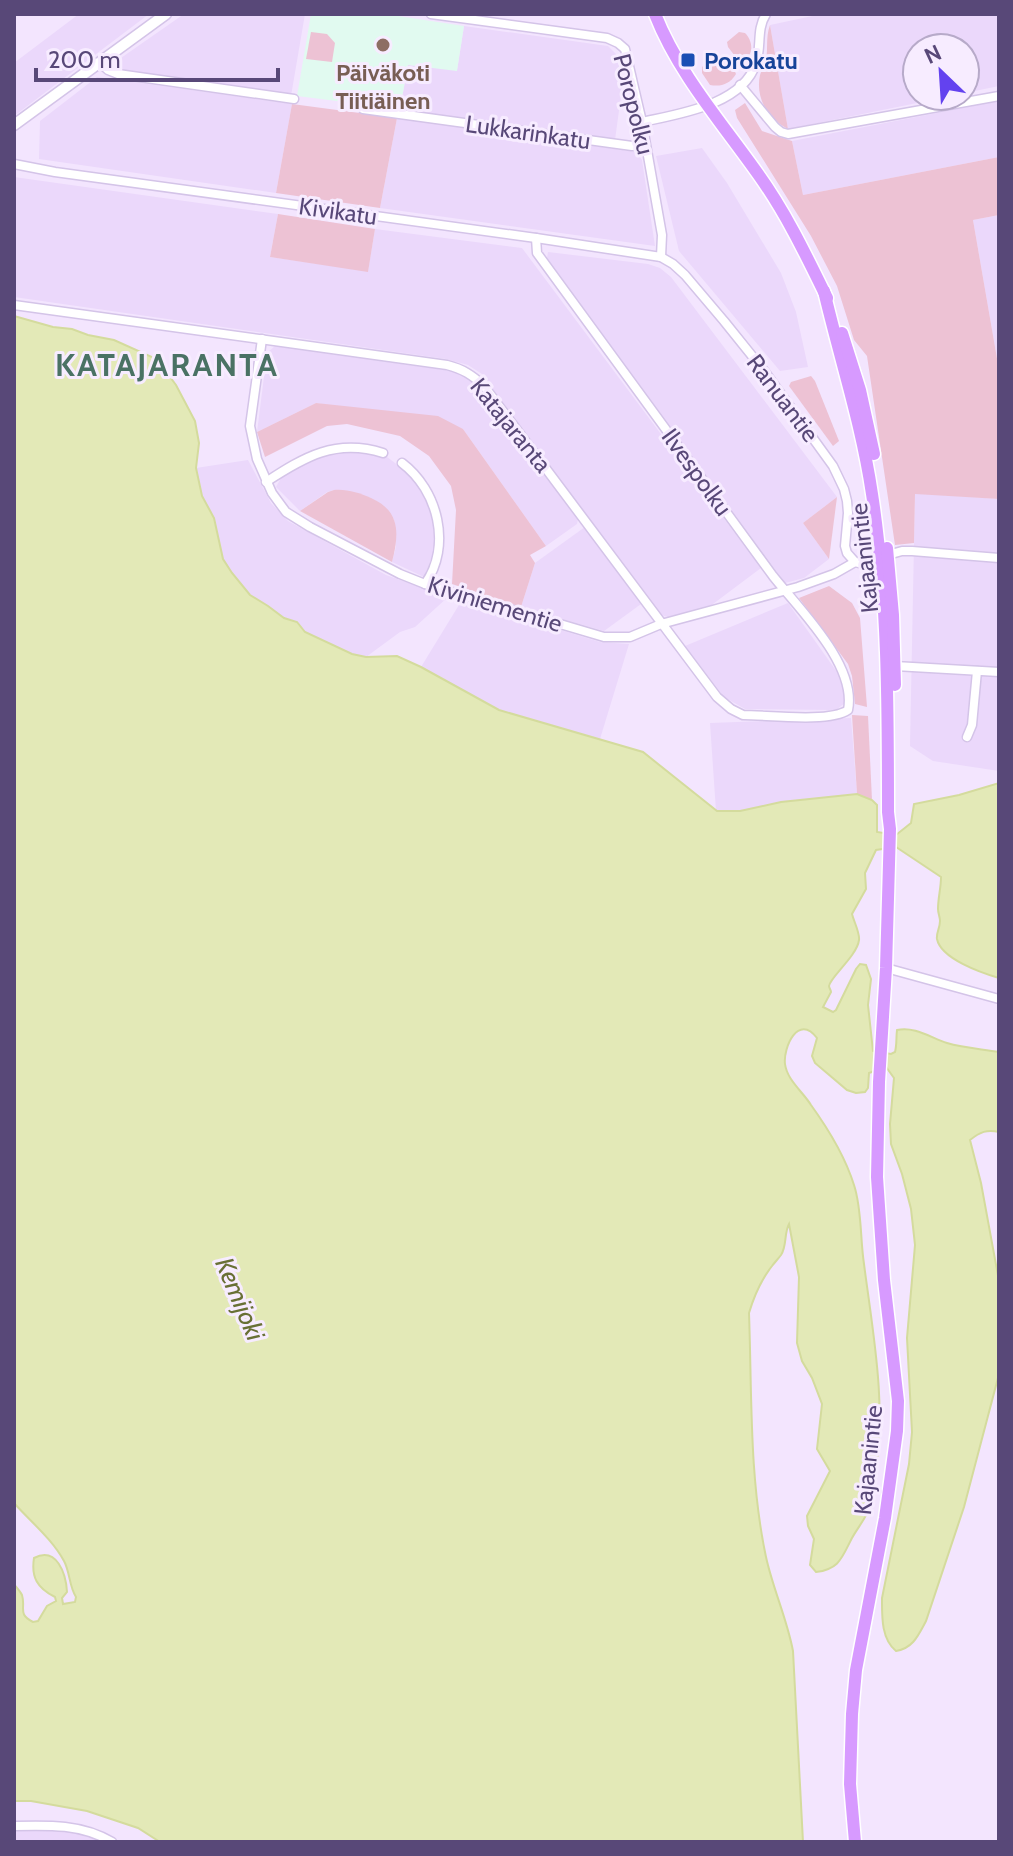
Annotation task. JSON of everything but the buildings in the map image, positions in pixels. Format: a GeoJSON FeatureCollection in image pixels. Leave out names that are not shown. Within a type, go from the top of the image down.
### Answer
{"type":"FeatureCollection","features":[{"type":"Feature","properties":{"kind":"main road","name":"Kajaanintie"},"geometry":{"type":"LineString","coordinates":[[655,14],[680,64],[782,210],[798,238],[838,322],[860,390],[879,484],[895,666],[894,812],[890,829]]}},
{"type":"Feature","properties":{"kind":"main road","name":"Kajaanintie"},"geometry":{"type":"LineString","coordinates":[[855,1842],[850,1784],[853,1697],[885,1518],[898,1401],[884,1280],[877,1177],[890,852],[884,556]]}},
{"type":"Feature","properties":{"kind":"street"},"geometry":{"type":"LineString","coordinates":[[14,125],[166,14]]}},
{"type":"Feature","properties":{"kind":"street","name":"Poropolku"},"geometry":{"type":"LineString","coordinates":[[431,14],[607,38],[625,49],[642,122],[662,235],[661,257]]}},
{"type":"Feature","properties":{"kind":"street"},"geometry":{"type":"LineString","coordinates":[[642,122],[691,112],[721,99],[740,85],[756,66],[759,28],[766,14]]}},
{"type":"Feature","properties":{"kind":"street"},"geometry":{"type":"LineString","coordinates":[[99,62],[118,74],[294,99]]}},
{"type":"Feature","properties":{"kind":"street"},"geometry":{"type":"LineString","coordinates":[[740,85],[775,127],[788,134],[999,96]]}},
{"type":"Feature","properties":{"kind":"street","name":"Lukkarinkatu"},"geometry":{"type":"LineString","coordinates":[[363,109],[632,146],[645,145]]}},
{"type":"Feature","properties":{"kind":"street","name":"Kivikatu"},"geometry":{"type":"LineString","coordinates":[[14,164],[661,257]]}},
{"type":"Feature","properties":{"kind":"street","name":"Ilvespolku"},"geometry":{"type":"LineString","coordinates":[[536,238],[537,253],[784,590],[796,602],[842,669],[848,685],[848,710]]}},
{"type":"Feature","properties":{"kind":"street","name":"Ranuantie"},"geometry":{"type":"LineString","coordinates":[[661,257],[685,275],[724,321],[833,466],[847,501],[845,546],[855,562]]}},
{"type":"Feature","properties":{"kind":"street","name":"Katajaranta"},"geometry":{"type":"LineString","coordinates":[[14,305],[447,365],[471,374],[492,396],[717,697],[743,715],[828,717],[848,710]]}},
{"type":"Feature","properties":{"kind":"street","name":"Kiviniementie"},"geometry":{"type":"LineString","coordinates":[[262,339],[250,426],[257,459],[279,504],[310,527],[425,584],[604,637],[630,637],[661,624],[834,574],[855,562],[912,551],[999,558]]}},
{"type":"Feature","properties":{"kind":"street"},"geometry":{"type":"LineString","coordinates":[[266,482],[288,467],[331,449],[354,446],[383,453]]}},
{"type":"Feature","properties":{"kind":"street"},"geometry":{"type":"LineString","coordinates":[[402,463],[430,497],[436,512],[439,553],[425,584]]}},
{"type":"Feature","properties":{"kind":"street"},"geometry":{"type":"LineString","coordinates":[[895,666],[999,672]]}},
{"type":"Feature","properties":{"kind":"street"},"geometry":{"type":"LineString","coordinates":[[967,737],[972,725],[977,671]]}},
{"type":"Feature","properties":{"kind":"street"},"geometry":{"type":"LineString","coordinates":[[886,968],[999,999]]}},
{"type":"Feature","properties":{"kind":"street"},"geometry":{"type":"LineString","coordinates":[[14,1826],[80,1828],[112,1842]]}},
{"type":"Feature","properties":{"kind":"shaded area"},"geometry":{"type":"Polygon","coordinates":[[[79,14],[149,14],[14,116],[14,63],[79,14]]]}},
{"type":"Feature","properties":{"kind":"shaded area"},"geometry":{"type":"Polygon","coordinates":[[[184,14],[305,14],[291,96],[120,69],[118,60],[184,14]]]}},
{"type":"Feature","properties":{"kind":"shaded area","name":"Päiväkoti Tiitiäinen"},"geometry":{"type":"Polygon","coordinates":[[[311,14],[385,14],[464,26],[457,71],[408,65],[400,109],[297,96],[311,14]]]}},
{"type":"Feature","properties":{"kind":"shaded area"},"geometry":{"type":"Polygon","coordinates":[[[822,14],[999,14],[999,86],[981,90],[981,32],[901,32],[901,106],[788,129],[770,25],[822,14]]]}},
{"type":"Feature","properties":{"kind":"shaded area"},"geometry":{"type":"Polygon","coordinates":[[[770,25],[788,129],[769,114],[759,92],[770,25]]]}},
{"type":"Feature","properties":{"kind":"shaded area"},"geometry":{"type":"Polygon","coordinates":[[[464,26],[608,46],[616,54],[623,81],[615,140],[400,109],[408,65],[457,70],[464,26]]]}},
{"type":"Feature","properties":{"kind":"shaded area"},"geometry":{"type":"Polygon","coordinates":[[[311,32],[327,34],[335,43],[332,62],[306,59],[311,32]]]}},
{"type":"Feature","properties":{"kind":"shaded area"},"geometry":{"type":"Polygon","coordinates":[[[739,32],[748,36],[751,44],[750,55],[744,61],[738,60],[727,42],[739,32]]]}},
{"type":"Feature","properties":{"kind":"shaded area"},"geometry":{"type":"Polygon","coordinates":[[[717,55],[722,55],[736,74],[718,86],[710,85],[702,73],[702,67],[717,55]]]}},
{"type":"Feature","properties":{"kind":"shaded area"},"geometry":{"type":"Polygon","coordinates":[[[97,77],[292,104],[276,193],[39,159],[40,121],[97,77]]]}},
{"type":"Feature","properties":{"kind":"shaded area"},"geometry":{"type":"Polygon","coordinates":[[[999,101],[999,157],[803,195],[792,141],[942,112],[981,112],[981,104],[999,101]]]}},
{"type":"Feature","properties":{"kind":"shaded area"},"geometry":{"type":"Polygon","coordinates":[[[745,103],[762,131],[792,141],[803,195],[999,157],[999,215],[973,220],[999,370],[999,499],[915,494],[914,543],[895,545],[867,356],[854,340],[837,286],[811,236],[737,118],[735,110],[745,103]]]}},
{"type":"Feature","properties":{"kind":"shaded area"},"geometry":{"type":"Polygon","coordinates":[[[292,104],[397,118],[380,208],[276,193],[292,104]]]}},
{"type":"Feature","properties":{"kind":"shaded area"},"geometry":{"type":"Polygon","coordinates":[[[397,118],[636,152],[642,160],[655,246],[380,208],[397,118]]]}},
{"type":"Feature","properties":{"kind":"shaded area"},"geometry":{"type":"Polygon","coordinates":[[[702,148],[727,183],[781,273],[796,312],[808,367],[780,371],[679,251],[656,156],[702,148]]]}},
{"type":"Feature","properties":{"kind":"shaded area"},"geometry":{"type":"Polygon","coordinates":[[[14,177],[278,214],[270,257],[368,271],[375,229],[522,248],[761,568],[709,607],[668,617],[661,615],[482,374],[468,365],[446,359],[14,297],[14,177]]]}},
{"type":"Feature","properties":{"kind":"shaded area"},"geometry":{"type":"Polygon","coordinates":[[[278,214],[375,229],[368,272],[270,257],[278,214]]]}},
{"type":"Feature","properties":{"kind":"shaded area"},"geometry":{"type":"Polygon","coordinates":[[[999,215],[999,370],[973,220],[999,215]]]}},
{"type":"Feature","properties":{"kind":"shaded area"},"geometry":{"type":"Polygon","coordinates":[[[548,252],[648,264],[660,268],[671,277],[837,497],[803,523],[829,559],[804,578],[785,583],[547,258],[548,252]]]}},
{"type":"Feature","properties":{"kind":"shaded area"},"geometry":{"type":"Polygon","coordinates":[[[275,346],[458,372],[484,394],[578,519],[577,524],[546,546],[463,429],[316,403],[257,432],[267,353],[275,346]]]}},
{"type":"Feature","properties":{"kind":"shaded area"},"geometry":{"type":"Polygon","coordinates":[[[811,376],[839,441],[833,446],[789,386],[791,382],[811,376]]]}},
{"type":"Feature","properties":{"kind":"shaded area"},"geometry":{"type":"Polygon","coordinates":[[[316,403],[438,416],[463,429],[546,546],[530,555],[535,563],[521,607],[452,584],[456,510],[451,486],[429,456],[400,436],[347,424],[327,426],[265,457],[257,432],[316,403]]]}},
{"type":"Feature","properties":{"kind":"shaded area"},"geometry":{"type":"Polygon","coordinates":[[[370,452],[387,457],[411,475],[434,518],[437,538],[435,555],[424,577],[392,562],[396,547],[394,519],[334,490],[300,511],[276,487],[281,478],[330,453],[370,452]]]}},
{"type":"Feature","properties":{"kind":"shaded area"},"geometry":{"type":"Polygon","coordinates":[[[248,460],[271,503],[288,521],[386,575],[448,597],[415,627],[400,632],[366,657],[352,655],[305,632],[297,622],[284,618],[250,595],[223,560],[214,518],[202,496],[196,468],[248,460]]]}},
{"type":"Feature","properties":{"kind":"shaded area"},"geometry":{"type":"Polygon","coordinates":[[[334,490],[362,494],[388,510],[393,517],[396,533],[392,562],[300,511],[334,490]]]}},
{"type":"Feature","properties":{"kind":"shaded area"},"geometry":{"type":"Polygon","coordinates":[[[915,493],[999,499],[999,771],[933,761],[910,746],[915,493]]]}},
{"type":"Feature","properties":{"kind":"shaded area"},"geometry":{"type":"Polygon","coordinates":[[[837,497],[829,559],[803,523],[837,497]]]}},
{"type":"Feature","properties":{"kind":"shaded area"},"geometry":{"type":"Polygon","coordinates":[[[585,527],[641,604],[604,631],[521,607],[535,563],[585,527]]]}},
{"type":"Feature","properties":{"kind":"shaded area"},"geometry":{"type":"Polygon","coordinates":[[[829,586],[852,603],[860,618],[867,707],[855,704],[848,664],[799,598],[829,586]]]}},
{"type":"Feature","properties":{"kind":"shaded area"},"geometry":{"type":"Polygon","coordinates":[[[462,600],[600,642],[629,644],[600,739],[499,710],[421,667],[462,600]]]}},
{"type":"Feature","properties":{"kind":"shaded area"},"geometry":{"type":"Polygon","coordinates":[[[788,603],[842,679],[845,703],[836,710],[745,709],[724,697],[685,646],[788,603]]]}},
{"type":"Feature","properties":{"kind":"shaded area"},"geometry":{"type":"Polygon","coordinates":[[[852,715],[868,716],[872,800],[857,794],[852,715]]]}},
{"type":"Feature","properties":{"kind":"shaded area"},"geometry":{"type":"Polygon","coordinates":[[[851,718],[857,794],[781,802],[740,811],[716,811],[710,723],[851,718]]]}},
{"type":"Feature","properties":{"kind":"shaded area"},"geometry":{"type":"Polygon","coordinates":[[[14,1829],[69,1831],[102,1842],[14,1842],[14,1829]]]}},
{"type":"Feature","properties":{"kind":"water","name":"Kemijoki"},"geometry":{"type":"Polygon","coordinates":[[[14,316],[114,340],[152,357],[161,365],[176,385],[195,421],[199,443],[196,468],[202,496],[214,518],[223,559],[250,595],[284,618],[297,622],[305,632],[352,654],[397,656],[499,710],[643,752],[717,811],[740,811],[781,802],[857,794],[877,805],[877,832],[896,835],[911,823],[914,804],[999,783],[999,978],[963,964],[940,946],[937,937],[941,877],[896,847],[876,850],[865,873],[866,889],[852,914],[859,934],[857,946],[830,982],[831,992],[823,1007],[833,1012],[836,1010],[856,969],[860,964],[866,965],[871,979],[868,1005],[873,1051],[895,1052],[897,1030],[904,1029],[953,1045],[999,1052],[999,1132],[984,1132],[970,1140],[999,1281],[999,1374],[964,1507],[926,1621],[911,1644],[896,1651],[885,1634],[882,1598],[909,1464],[912,1432],[907,1338],[915,1245],[911,1209],[891,1144],[894,1078],[886,1067],[869,1073],[865,1092],[847,1090],[815,1063],[812,1056],[817,1038],[804,1029],[793,1036],[786,1050],[785,1064],[789,1075],[830,1134],[857,1194],[875,1343],[880,1422],[869,1510],[839,1561],[830,1568],[816,1572],[810,1565],[814,1539],[807,1516],[830,1471],[817,1449],[822,1404],[797,1343],[799,1277],[789,1224],[783,1251],[761,1283],[749,1313],[757,1497],[766,1557],[793,1651],[803,1842],[160,1842],[138,1828],[87,1811],[14,1801],[14,1584],[22,1595],[25,1616],[33,1622],[38,1621],[47,1606],[56,1601],[37,1581],[33,1571],[34,1558],[49,1556],[59,1564],[65,1577],[67,1592],[62,1598],[63,1604],[75,1602],[76,1597],[59,1553],[14,1503],[14,316]]]}},
{"type":"Feature","properties":{"kind":"place","name":"Päiväkoti Tiitiäinen"},"geometry":{"type":"Point","coordinates":[383,45]}},
{"type":"Feature","properties":{"kind":"place","name":"Porokatu"},"geometry":{"type":"Point","coordinates":[688,60]}},
{"type":"Feature","properties":{"kind":"district","name":"KATAJARANTA"},"geometry":{"type":"Point","coordinates":[167,364]}}]}
